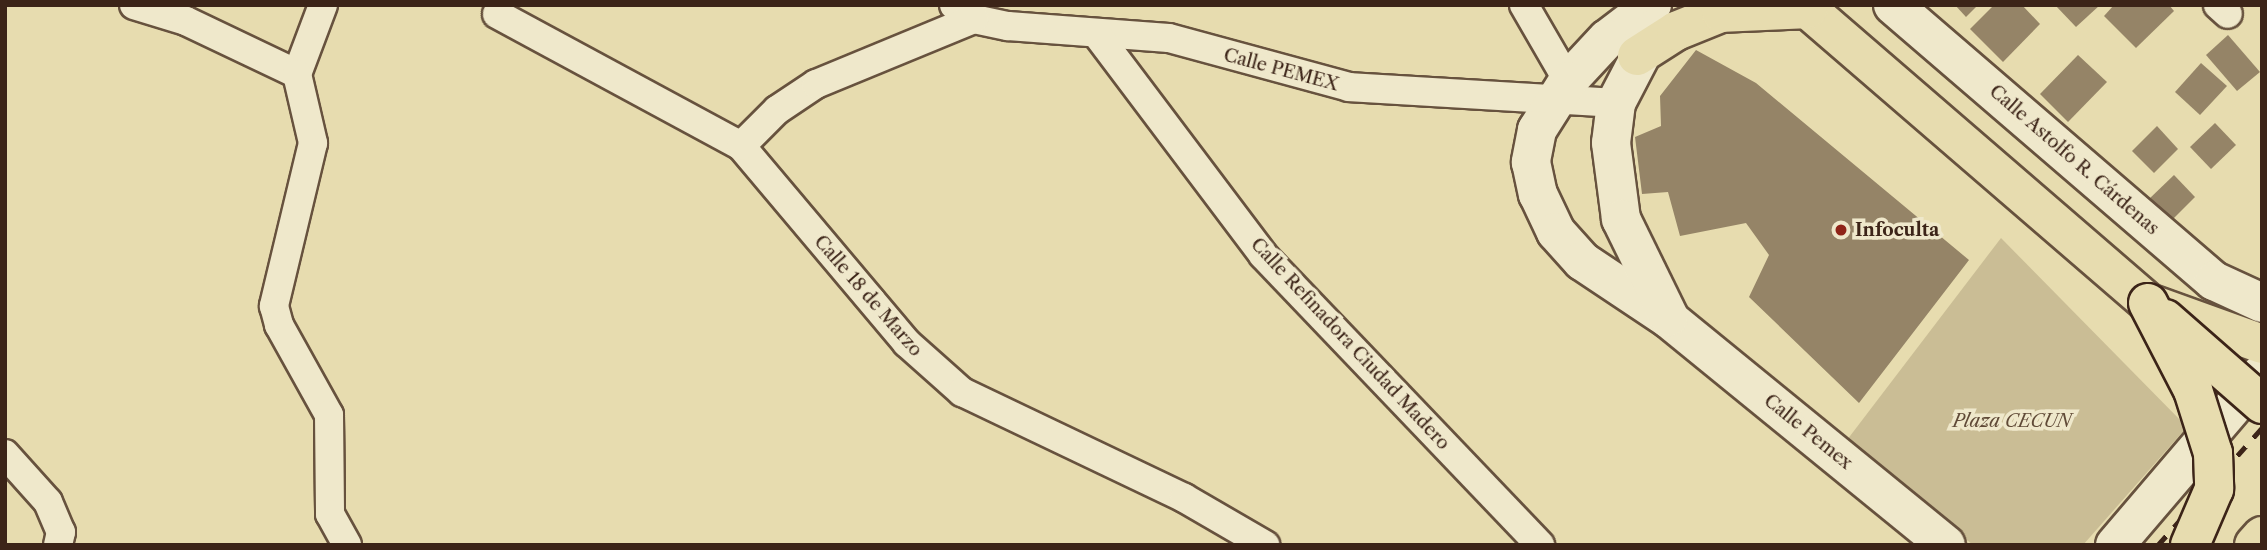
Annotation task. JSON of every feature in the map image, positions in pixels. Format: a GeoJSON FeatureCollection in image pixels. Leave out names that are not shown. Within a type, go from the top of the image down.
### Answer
{"type":"FeatureCollection","features":[{"type":"Feature","properties":{"kind":"highway"},"geometry":{"type":"LineString","coordinates":[[1637,57],[1676,31],[1721,13],[1815,14],[2262,404]]}},
{"type":"Feature","properties":{"kind":"highway"},"geometry":{"type":"LineString","coordinates":[[2148,303],[2262,344]]}},
{"type":"Feature","properties":{"kind":"highway"},"geometry":{"type":"LineString","coordinates":[[2148,303],[2193,390],[2213,453],[2214,489],[2190,545]]}},
{"type":"Feature","properties":{"kind":"highway"},"geometry":{"type":"LineString","coordinates":[[2255,545],[2262,536]]}},
{"type":"Feature","properties":{"kind":"street"},"geometry":{"type":"LineString","coordinates":[[134,5],[186,21],[297,74]]}},
{"type":"Feature","properties":{"kind":"street"},"geometry":{"type":"LineString","coordinates":[[323,5],[297,74],[313,142],[274,306],[279,325],[329,415],[330,514],[347,545]]}},
{"type":"Feature","properties":{"kind":"street"},"geometry":{"type":"LineString","coordinates":[[1524,5],[1560,91],[1607,39],[1652,5]]}},
{"type":"Feature","properties":{"kind":"street"},"geometry":{"type":"LineString","coordinates":[[1668,5],[1637,57],[1616,103],[1611,143],[1621,219],[1670,319]]}},
{"type":"Feature","properties":{"kind":"street","name":"Calle Astolfo R. Cárdenas"},"geometry":{"type":"LineString","coordinates":[[1893,5],[2214,281],[2262,303]]}},
{"type":"Feature","properties":{"kind":"street"},"geometry":{"type":"LineString","coordinates":[[741,146],[777,110],[816,84],[964,12]]}},
{"type":"Feature","properties":{"kind":"street","name":"Calle PEMEX"},"geometry":{"type":"LineString","coordinates":[[964,12],[1096,33],[1169,38],[1349,87],[1560,91],[1616,103]]}},
{"type":"Feature","properties":{"kind":"street","name":"Calle 18 de Marzo"},"geometry":{"type":"LineString","coordinates":[[496,14],[741,146],[907,343],[962,392],[1184,498],[1265,545]]}},
{"type":"Feature","properties":{"kind":"street","name":"Calle Refinadora Ciudad Madero"},"geometry":{"type":"LineString","coordinates":[[1096,33],[1263,255],[1540,545]]}},
{"type":"Feature","properties":{"kind":"street","name":"Calle Pemex"},"geometry":{"type":"LineString","coordinates":[[1560,91],[1531,162],[1538,194],[1556,232],[1582,261],[1670,319],[1947,545]]}},
{"type":"Feature","properties":{"kind":"street"},"geometry":{"type":"LineString","coordinates":[[1556,232],[1621,219]]}},
{"type":"Feature","properties":{"kind":"street"},"geometry":{"type":"LineString","coordinates":[[2115,545],[2262,373]]}},
{"type":"Feature","properties":{"kind":"street"},"geometry":{"type":"LineString","coordinates":[[5,454],[48,502],[61,532],[58,545]]}},
{"type":"Feature","properties":{"kind":"green space","name":"Plaza CECUN"},"geometry":{"type":"Polygon","coordinates":[[[2001,238],[2187,427],[2083,545],[1973,545],[1847,440],[2001,238]]]}},
{"type":"Feature","properties":{"kind":"building"},"geometry":{"type":"Polygon","coordinates":[[[1955,5],[1978,5],[1966,17],[1955,5]]]}},
{"type":"Feature","properties":{"kind":"building"},"geometry":{"type":"Polygon","coordinates":[[[1994,5],[2022,5],[2040,24],[2003,62],[1970,29],[1994,5]]]}},
{"type":"Feature","properties":{"kind":"building"},"geometry":{"type":"Polygon","coordinates":[[[2055,5],[2100,5],[2076,27],[2055,5]]]}},
{"type":"Feature","properties":{"kind":"building"},"geometry":{"type":"Polygon","coordinates":[[[2114,5],[2169,5],[2174,11],[2136,48],[2104,16],[2114,5]]]}},
{"type":"Feature","properties":{"kind":"building"},"geometry":{"type":"Polygon","coordinates":[[[2228,35],[2260,72],[2237,91],[2206,55],[2228,35]]]}},
{"type":"Feature","properties":{"kind":"building","name":"Infoculta"},"geometry":{"type":"Polygon","coordinates":[[[1696,50],[1756,83],[1969,260],[1859,403],[1749,297],[1769,255],[1746,223],[1680,236],[1668,192],[1642,194],[1635,137],[1661,126],[1660,96],[1696,50]]]}},
{"type":"Feature","properties":{"kind":"building"},"geometry":{"type":"Polygon","coordinates":[[[2078,55],[2107,82],[2068,122],[2040,94],[2078,55]]]}},
{"type":"Feature","properties":{"kind":"building"},"geometry":{"type":"Polygon","coordinates":[[[2201,63],[2227,86],[2200,115],[2175,92],[2201,63]]]}},
{"type":"Feature","properties":{"kind":"building"},"geometry":{"type":"Polygon","coordinates":[[[2215,123],[2236,145],[2211,169],[2190,147],[2215,123]]]}},
{"type":"Feature","properties":{"kind":"building"},"geometry":{"type":"Polygon","coordinates":[[[2157,126],[2178,149],[2154,173],[2132,151],[2157,126]]]}},
{"type":"Feature","properties":{"kind":"building"},"geometry":{"type":"Polygon","coordinates":[[[2174,175],[2195,197],[2170,222],[2148,200],[2174,175]]]}},
{"type":"Feature","properties":{"kind":"railway"},"geometry":{"type":"LineString","coordinates":[[2158,545],[2262,428]]}},
{"type":"Feature","properties":{"kind":"place","name":"Infoculta"},"geometry":{"type":"Point","coordinates":[1841,230]}}]}
